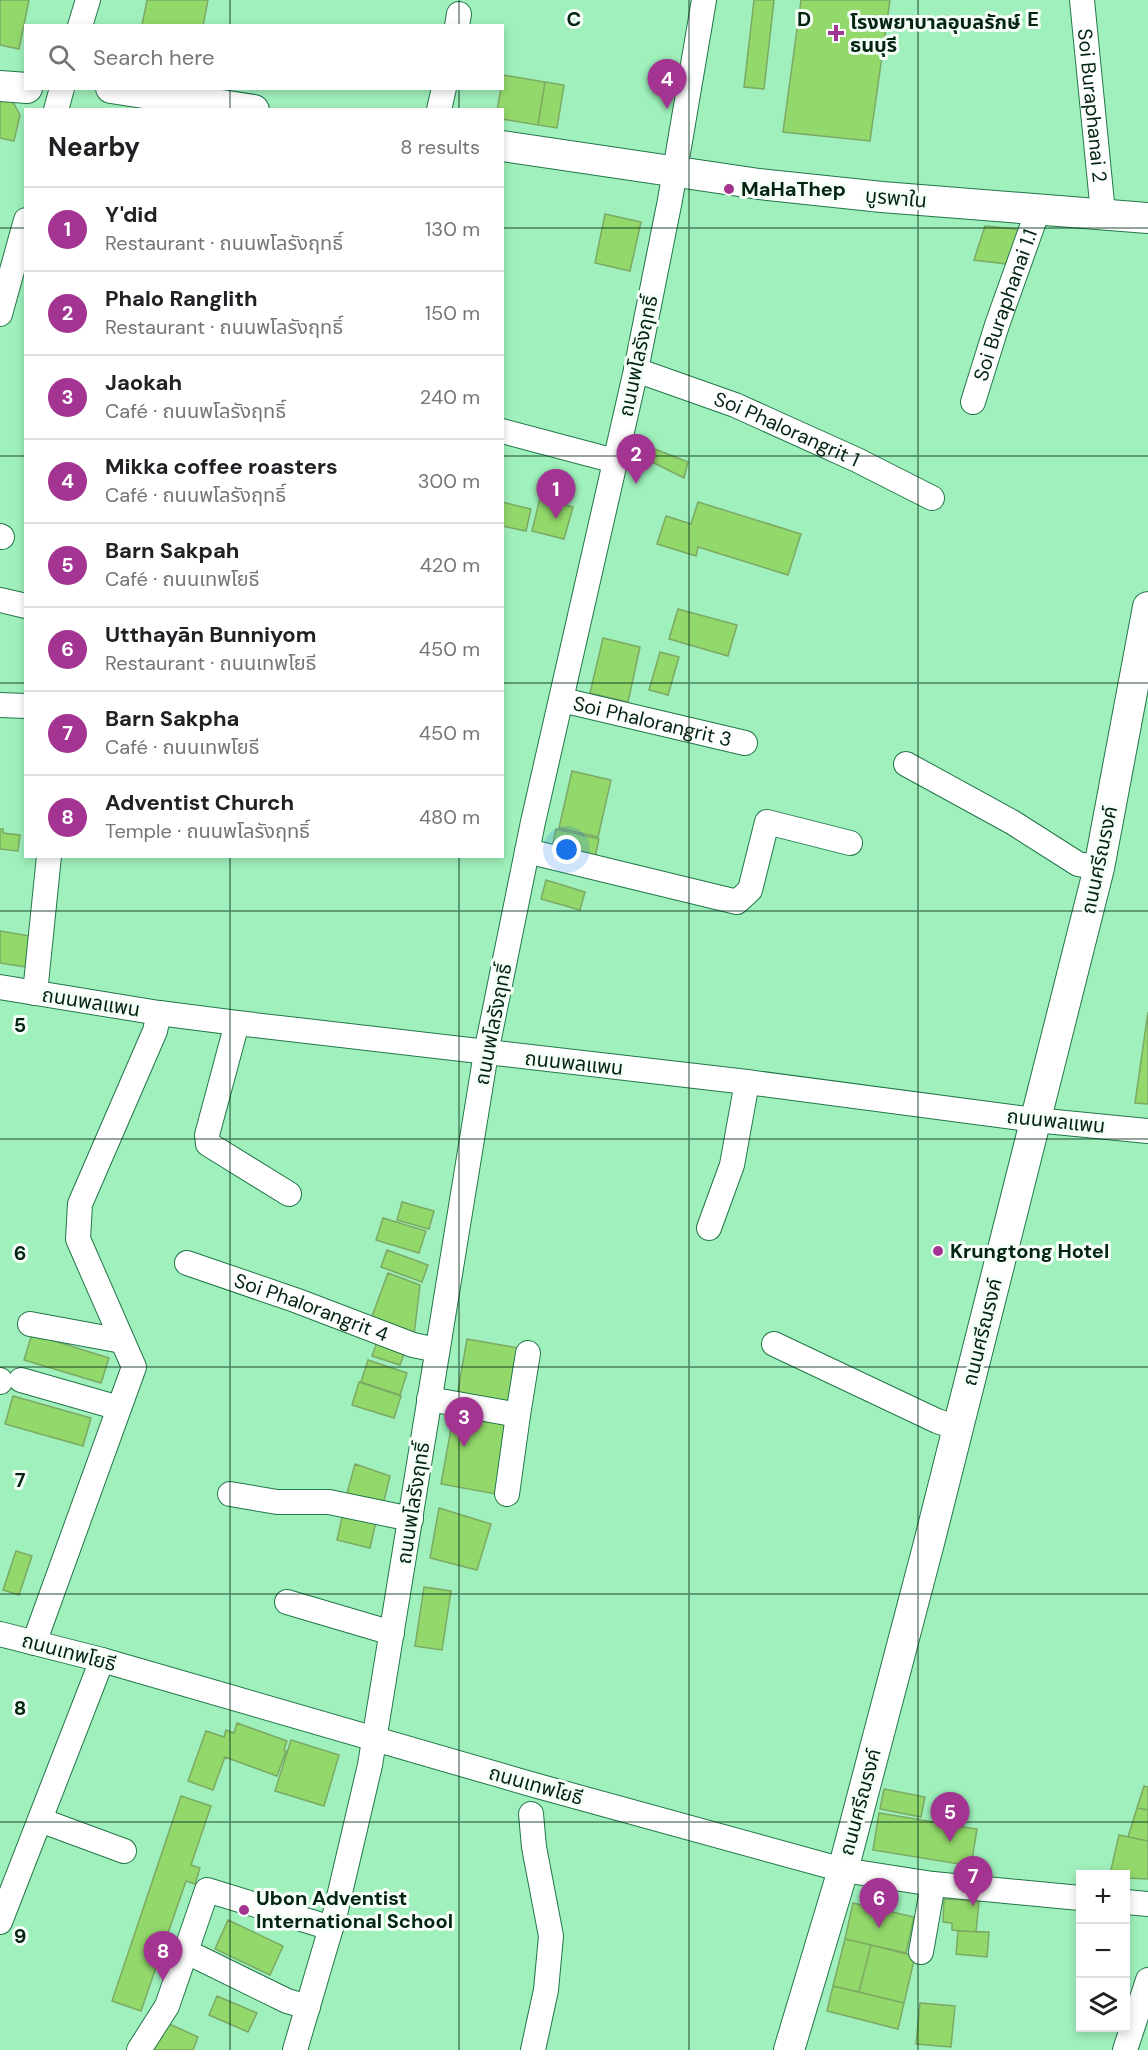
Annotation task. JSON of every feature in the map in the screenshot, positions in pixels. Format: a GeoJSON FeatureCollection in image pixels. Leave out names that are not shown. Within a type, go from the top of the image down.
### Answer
{"type":"FeatureCollection","features":[{"type":"Feature","properties":{"kind":"main road"},"geometry":{"type":"LineString","coordinates":[[0,65],[24,69]]}},
{"type":"Feature","properties":{"kind":"main road"},"geometry":{"type":"LineString","coordinates":[[0,86],[24,88]]}},
{"type":"Feature","properties":{"kind":"main road"},"geometry":{"type":"LineString","coordinates":[[124,90],[241,108]]}},
{"type":"Feature","properties":{"kind":"main road","name":"บูรพาใน"},"geometry":{"type":"LineString","coordinates":[[504,146],[759,184],[882,197],[1148,218]]}},
{"type":"Feature","properties":{"kind":"main road","name":"ถนนศรีณรงค์"},"geometry":{"type":"LineString","coordinates":[[789,2050],[843,1870],[958,1428],[1099,868],[1148,607]]}},
{"type":"Feature","properties":{"kind":"street"},"geometry":{"type":"LineString","coordinates":[[82,24],[88,0]]}},
{"type":"Feature","properties":{"kind":"street","name":"ถนนพโลรังฤทธิ์"},"geometry":{"type":"LineString","coordinates":[[296,2050],[331,1928],[370,1765],[486,1053],[527,851],[636,370],[675,171],[704,0]]}},
{"type":"Feature","properties":{"kind":"street","name":"Soi Buraphanai 2"},"geometry":{"type":"LineString","coordinates":[[1082,0],[1103,213]]}},
{"type":"Feature","properties":{"kind":"street"},"geometry":{"type":"LineString","coordinates":[[57,108],[61,90]]}},
{"type":"Feature","properties":{"kind":"street"},"geometry":{"type":"LineString","coordinates":[[439,108],[444,90]]}},
{"type":"Feature","properties":{"kind":"street","name":"Soi Buraphanai 1.1"},"geometry":{"type":"LineString","coordinates":[[973,402],[1038,210]]}},
{"type":"Feature","properties":{"kind":"street"},"geometry":{"type":"LineString","coordinates":[[0,314],[24,227]]}},
{"type":"Feature","properties":{"kind":"street","name":"Soi Phalorangrit 1"},"geometry":{"type":"LineString","coordinates":[[636,370],[735,405],[857,460],[932,498]]}},
{"type":"Feature","properties":{"kind":"street"},"geometry":{"type":"LineString","coordinates":[[504,432],[615,461]]}},
{"type":"Feature","properties":{"kind":"street"},"geometry":{"type":"LineString","coordinates":[[0,600],[24,606]]}},
{"type":"Feature","properties":{"kind":"street","name":"Soi Phalorangrit 3"},"geometry":{"type":"LineString","coordinates":[[562,700],[745,743]]}},
{"type":"Feature","properties":{"kind":"street"},"geometry":{"type":"LineString","coordinates":[[0,705],[24,706]]}},
{"type":"Feature","properties":{"kind":"street"},"geometry":{"type":"LineString","coordinates":[[906,764],[1012,822],[1078,864],[1099,868]]}},
{"type":"Feature","properties":{"kind":"street"},"geometry":{"type":"LineString","coordinates":[[527,851],[737,902],[750,890],[767,822],[850,843]]}},
{"type":"Feature","properties":{"kind":"street"},"geometry":{"type":"LineString","coordinates":[[35,993],[49,858]]}},
{"type":"Feature","properties":{"kind":"street","name":"ถนนพลแพน"},"geometry":{"type":"LineString","coordinates":[[0,987],[159,1013],[237,1023],[747,1082],[1035,1120],[1148,1131]]}},
{"type":"Feature","properties":{"kind":"street"},"geometry":{"type":"LineString","coordinates":[[34,1643],[134,1367],[78,1239],[80,1204],[155,1031],[159,1013]]}},
{"type":"Feature","properties":{"kind":"street"},"geometry":{"type":"LineString","coordinates":[[237,1023],[207,1135],[208,1144],[289,1194]]}},
{"type":"Feature","properties":{"kind":"street"},"geometry":{"type":"LineString","coordinates":[[708,1228],[732,1165],[747,1082]]}},
{"type":"Feature","properties":{"kind":"street","name":"Soi Phalorangrit 4"},"geometry":{"type":"LineString","coordinates":[[187,1263],[295,1300],[412,1345],[437,1350]]}},
{"type":"Feature","properties":{"kind":"street"},"geometry":{"type":"LineString","coordinates":[[30,1324],[122,1341]]}},
{"type":"Feature","properties":{"kind":"street"},"geometry":{"type":"LineString","coordinates":[[774,1344],[937,1421],[958,1428]]}},
{"type":"Feature","properties":{"kind":"street"},"geometry":{"type":"LineString","coordinates":[[507,1494],[528,1353]]}},
{"type":"Feature","properties":{"kind":"street"},"geometry":{"type":"LineString","coordinates":[[7,1381],[119,1408]]}},
{"type":"Feature","properties":{"kind":"street"},"geometry":{"type":"LineString","coordinates":[[429,1399],[519,1415]]}},
{"type":"Feature","properties":{"kind":"street"},"geometry":{"type":"LineString","coordinates":[[230,1494],[277,1502],[329,1502],[411,1519]]}},
{"type":"Feature","properties":{"kind":"street"},"geometry":{"type":"LineString","coordinates":[[287,1602],[392,1633]]}},
{"type":"Feature","properties":{"kind":"street","name":"ถนนเทพโยธี"},"geometry":{"type":"LineString","coordinates":[[0,1634],[102,1660],[545,1788],[843,1870],[933,1884],[1076,1898]]}},
{"type":"Feature","properties":{"kind":"street"},"geometry":{"type":"LineString","coordinates":[[0,1922],[102,1660]]}},
{"type":"Feature","properties":{"kind":"street"},"geometry":{"type":"LineString","coordinates":[[531,1814],[534,1847],[550,1936],[546,1990],[533,2050]]}},
{"type":"Feature","properties":{"kind":"street"},"geometry":{"type":"LineString","coordinates":[[40,1820],[124,1851]]}},
{"type":"Feature","properties":{"kind":"street"},"geometry":{"type":"LineString","coordinates":[[921,1952],[933,1884]]}},
{"type":"Feature","properties":{"kind":"street"},"geometry":{"type":"LineString","coordinates":[[139,2050],[168,2006],[207,1890],[331,1928]]}},
{"type":"Feature","properties":{"kind":"street"},"geometry":{"type":"LineString","coordinates":[[1130,1902],[1148,1904]]}},
{"type":"Feature","properties":{"kind":"street"},"geometry":{"type":"LineString","coordinates":[[187,1952],[287,2001],[308,2007]]}},
{"type":"Feature","properties":{"kind":"street"},"geometry":{"type":"LineString","coordinates":[[1125,2050],[1148,1980]]}},
{"type":"Feature","properties":{"kind":"building"},"geometry":{"type":"Polygon","coordinates":[[[0,0],[29,0],[19,49],[0,45],[0,0]]]}},
{"type":"Feature","properties":{"kind":"building"},"geometry":{"type":"Polygon","coordinates":[[[147,0],[208,0],[203,24],[142,24],[147,0]]]}},
{"type":"Feature","properties":{"kind":"building"},"geometry":{"type":"Polygon","coordinates":[[[754,0],[774,0],[764,89],[744,87],[754,0]]]}},
{"type":"Feature","properties":{"kind":"building"},"geometry":{"type":"Polygon","coordinates":[[[801,0],[890,0],[870,141],[783,132],[801,0]]]}},
{"type":"Feature","properties":{"kind":"building"},"geometry":{"type":"Polygon","coordinates":[[[504,75],[545,82],[538,125],[504,119],[504,108],[497,108],[501,90],[504,90],[504,75]]]}},
{"type":"Feature","properties":{"kind":"building"},"geometry":{"type":"Polygon","coordinates":[[[545,82],[564,85],[557,128],[538,125],[545,82]]]}},
{"type":"Feature","properties":{"kind":"building"},"geometry":{"type":"Polygon","coordinates":[[[0,98],[13,102],[20,115],[14,141],[0,138],[0,98]]]}},
{"type":"Feature","properties":{"kind":"building"},"geometry":{"type":"Polygon","coordinates":[[[605,214],[641,222],[630,271],[595,263],[605,214]]]}},
{"type":"Feature","properties":{"kind":"building"},"geometry":{"type":"Polygon","coordinates":[[[985,226],[1025,230],[1014,265],[974,260],[985,226]]]}},
{"type":"Feature","properties":{"kind":"building"},"geometry":{"type":"Polygon","coordinates":[[[647,446],[688,462],[684,478],[644,458],[647,446]]]}},
{"type":"Feature","properties":{"kind":"building"},"geometry":{"type":"Polygon","coordinates":[[[540,498],[573,507],[564,539],[532,531],[540,498]]]}},
{"type":"Feature","properties":{"kind":"building"},"geometry":{"type":"Polygon","coordinates":[[[504,502],[531,509],[526,531],[504,526],[504,502]]]}},
{"type":"Feature","properties":{"kind":"building"},"geometry":{"type":"Polygon","coordinates":[[[698,502],[801,534],[788,575],[698,547],[696,556],[657,544],[666,516],[691,524],[698,502]]]}},
{"type":"Feature","properties":{"kind":"building"},"geometry":{"type":"Polygon","coordinates":[[[678,609],[737,625],[728,656],[669,639],[678,609]]]}},
{"type":"Feature","properties":{"kind":"building"},"geometry":{"type":"Polygon","coordinates":[[[603,638],[640,647],[628,702],[590,693],[603,638]]]}},
{"type":"Feature","properties":{"kind":"building"},"geometry":{"type":"Polygon","coordinates":[[[660,652],[679,657],[668,695],[649,690],[660,652]]]}},
{"type":"Feature","properties":{"kind":"building"},"geometry":{"type":"Polygon","coordinates":[[[572,771],[611,780],[598,837],[559,828],[572,771]]]}},
{"type":"Feature","properties":{"kind":"building"},"geometry":{"type":"Polygon","coordinates":[[[0,829],[3,829],[3,833],[20,835],[18,851],[0,849],[0,829]]]}},
{"type":"Feature","properties":{"kind":"building"},"geometry":{"type":"Polygon","coordinates":[[[556,829],[599,839],[595,857],[552,847],[556,829]]]}},
{"type":"Feature","properties":{"kind":"building"},"geometry":{"type":"Polygon","coordinates":[[[546,880],[585,892],[580,910],[541,899],[546,880]]]}},
{"type":"Feature","properties":{"kind":"building"},"geometry":{"type":"Polygon","coordinates":[[[0,931],[30,936],[25,967],[0,963],[0,931]]]}},
{"type":"Feature","properties":{"kind":"building"},"geometry":{"type":"Polygon","coordinates":[[[1148,1012],[1148,1104],[1135,1103],[1148,1012]]]}},
{"type":"Feature","properties":{"kind":"building"},"geometry":{"type":"Polygon","coordinates":[[[402,1202],[434,1211],[429,1229],[397,1220],[402,1202]]]}},
{"type":"Feature","properties":{"kind":"building"},"geometry":{"type":"Polygon","coordinates":[[[383,1218],[426,1231],[419,1253],[376,1240],[383,1218]]]}},
{"type":"Feature","properties":{"kind":"building"},"geometry":{"type":"Polygon","coordinates":[[[387,1250],[428,1265],[422,1282],[381,1267],[387,1250]]]}},
{"type":"Feature","properties":{"kind":"building"},"geometry":{"type":"Polygon","coordinates":[[[388,1273],[420,1285],[414,1335],[371,1319],[388,1273]]]}},
{"type":"Feature","properties":{"kind":"building"},"geometry":{"type":"Polygon","coordinates":[[[32,1334],[109,1358],[101,1383],[24,1360],[32,1334]]]}},
{"type":"Feature","properties":{"kind":"building"},"geometry":{"type":"Polygon","coordinates":[[[378,1339],[406,1349],[400,1365],[372,1356],[378,1339]]]}},
{"type":"Feature","properties":{"kind":"building"},"geometry":{"type":"Polygon","coordinates":[[[467,1339],[518,1348],[508,1405],[457,1396],[467,1339]]]}},
{"type":"Feature","properties":{"kind":"building"},"geometry":{"type":"Polygon","coordinates":[[[368,1360],[407,1373],[400,1395],[361,1382],[368,1360]]]}},
{"type":"Feature","properties":{"kind":"building"},"geometry":{"type":"Polygon","coordinates":[[[359,1382],[401,1396],[394,1418],[352,1405],[359,1382]]]}},
{"type":"Feature","properties":{"kind":"building"},"geometry":{"type":"Polygon","coordinates":[[[13,1396],[91,1418],[83,1446],[5,1424],[13,1396]]]}},
{"type":"Feature","properties":{"kind":"building"},"geometry":{"type":"Polygon","coordinates":[[[454,1412],[509,1422],[496,1494],[441,1484],[454,1412]]]}},
{"type":"Feature","properties":{"kind":"building"},"geometry":{"type":"Polygon","coordinates":[[[355,1464],[390,1476],[382,1509],[345,1501],[355,1464]]]}},
{"type":"Feature","properties":{"kind":"building"},"geometry":{"type":"Polygon","coordinates":[[[439,1508],[491,1524],[477,1570],[430,1558],[439,1508]]]}},
{"type":"Feature","properties":{"kind":"building"},"geometry":{"type":"Polygon","coordinates":[[[344,1509],[377,1517],[370,1548],[337,1540],[344,1509]]]}},
{"type":"Feature","properties":{"kind":"building"},"geometry":{"type":"Polygon","coordinates":[[[16,1551],[32,1556],[19,1595],[3,1590],[16,1551]]]}},
{"type":"Feature","properties":{"kind":"building"},"geometry":{"type":"Polygon","coordinates":[[[424,1587],[451,1591],[442,1650],[415,1646],[424,1587]]]}},
{"type":"Feature","properties":{"kind":"building"},"geometry":{"type":"Polygon","coordinates":[[[237,1723],[287,1741],[277,1776],[225,1757],[213,1790],[188,1781],[206,1731],[224,1737],[226,1730],[234,1733],[237,1723]]]}},
{"type":"Feature","properties":{"kind":"building"},"geometry":{"type":"Polygon","coordinates":[[[291,1740],[339,1755],[324,1806],[275,1791],[291,1740]]]}},
{"type":"Feature","properties":{"kind":"building"},"geometry":{"type":"Polygon","coordinates":[[[1144,1786],[1148,1787],[1148,1810],[1137,1808],[1144,1786]]]}},
{"type":"Feature","properties":{"kind":"building"},"geometry":{"type":"Polygon","coordinates":[[[884,1789],[925,1797],[921,1817],[880,1809],[884,1789]]]}},
{"type":"Feature","properties":{"kind":"building"},"geometry":{"type":"Polygon","coordinates":[[[181,1796],[211,1806],[191,1865],[200,1868],[195,1884],[186,1881],[167,1936],[176,1939],[170,1956],[161,1953],[141,2011],[112,2001],[181,1796]]]}},
{"type":"Feature","properties":{"kind":"building"},"geometry":{"type":"Polygon","coordinates":[[[1137,1808],[1148,1810],[1148,1841],[1128,1837],[1137,1808]]]}},
{"type":"Feature","properties":{"kind":"building"},"geometry":{"type":"Polygon","coordinates":[[[879,1813],[977,1829],[971,1866],[873,1850],[879,1813]]]}},
{"type":"Feature","properties":{"kind":"building"},"geometry":{"type":"Polygon","coordinates":[[[1119,1835],[1148,1841],[1148,1879],[1130,1878],[1130,1870],[1111,1870],[1119,1835]]]}},
{"type":"Feature","properties":{"kind":"building"},"geometry":{"type":"Polygon","coordinates":[[[944,1899],[979,1901],[976,1932],[952,1930],[952,1923],[943,1922],[944,1899]]]}},
{"type":"Feature","properties":{"kind":"building"},"geometry":{"type":"Polygon","coordinates":[[[853,1903],[914,1917],[906,1953],[845,1939],[853,1903]]]}},
{"type":"Feature","properties":{"kind":"building"},"geometry":{"type":"Polygon","coordinates":[[[228,1920],[283,1946],[270,1975],[215,1949],[228,1920]]]}},
{"type":"Feature","properties":{"kind":"building"},"geometry":{"type":"Polygon","coordinates":[[[958,1931],[989,1932],[987,1957],[956,1954],[958,1931]]]}},
{"type":"Feature","properties":{"kind":"building"},"geometry":{"type":"Polygon","coordinates":[[[845,1939],[871,1945],[859,1992],[833,1986],[845,1939]]]}},
{"type":"Feature","properties":{"kind":"building"},"geometry":{"type":"Polygon","coordinates":[[[871,1945],[915,1956],[904,2003],[859,1992],[871,1945]]]}},
{"type":"Feature","properties":{"kind":"building"},"geometry":{"type":"Polygon","coordinates":[[[833,1986],[904,2003],[898,2029],[827,2011],[833,1986]]]}},
{"type":"Feature","properties":{"kind":"building"},"geometry":{"type":"Polygon","coordinates":[[[217,1996],[257,2013],[248,2032],[209,2015],[217,1996]]]}},
{"type":"Feature","properties":{"kind":"building"},"geometry":{"type":"Polygon","coordinates":[[[920,2003],[955,2006],[951,2047],[916,2044],[920,2003]]]}},
{"type":"Feature","properties":{"kind":"building"},"geometry":{"type":"Polygon","coordinates":[[[165,2022],[198,2037],[193,2050],[153,2050],[165,2022]]]}},
{"type":"Feature","properties":{"kind":"place","name":"โรงพยาบาลอุบลรักษ์ ธนบุรี"},"geometry":{"type":"Point","coordinates":[836,33]}},
{"type":"Feature","properties":{"kind":"place","name":"Mikka coffee roasters"},"geometry":{"type":"Point","coordinates":[667,109]}},
{"type":"Feature","properties":{"kind":"place","name":"MaHaThep"},"geometry":{"type":"Point","coordinates":[729,189]}},
{"type":"Feature","properties":{"kind":"place","name":"Phalo Ranglith"},"geometry":{"type":"Point","coordinates":[636,484]}},
{"type":"Feature","properties":{"kind":"place","name":"Y'did"},"geometry":{"type":"Point","coordinates":[556,519]}},
{"type":"Feature","properties":{"kind":"place","name":"Krungtong Hotel"},"geometry":{"type":"Point","coordinates":[938,1251]}},
{"type":"Feature","properties":{"kind":"place","name":"Jaokah"},"geometry":{"type":"Point","coordinates":[464,1447]}},
{"type":"Feature","properties":{"kind":"place","name":"Barn Sakpah"},"geometry":{"type":"Point","coordinates":[950,1842]}},
{"type":"Feature","properties":{"kind":"place","name":"Barn Sakpha"},"geometry":{"type":"Point","coordinates":[973,1906]}},
{"type":"Feature","properties":{"kind":"place","name":"Ubon Adventist International School"},"geometry":{"type":"Point","coordinates":[244,1910]}},
{"type":"Feature","properties":{"kind":"place","name":"Utthayān Bunniyom"},"geometry":{"type":"Point","coordinates":[879,1928]}},
{"type":"Feature","properties":{"kind":"place","name":"Adventist Church"},"geometry":{"type":"Point","coordinates":[163,1981]}}]}
